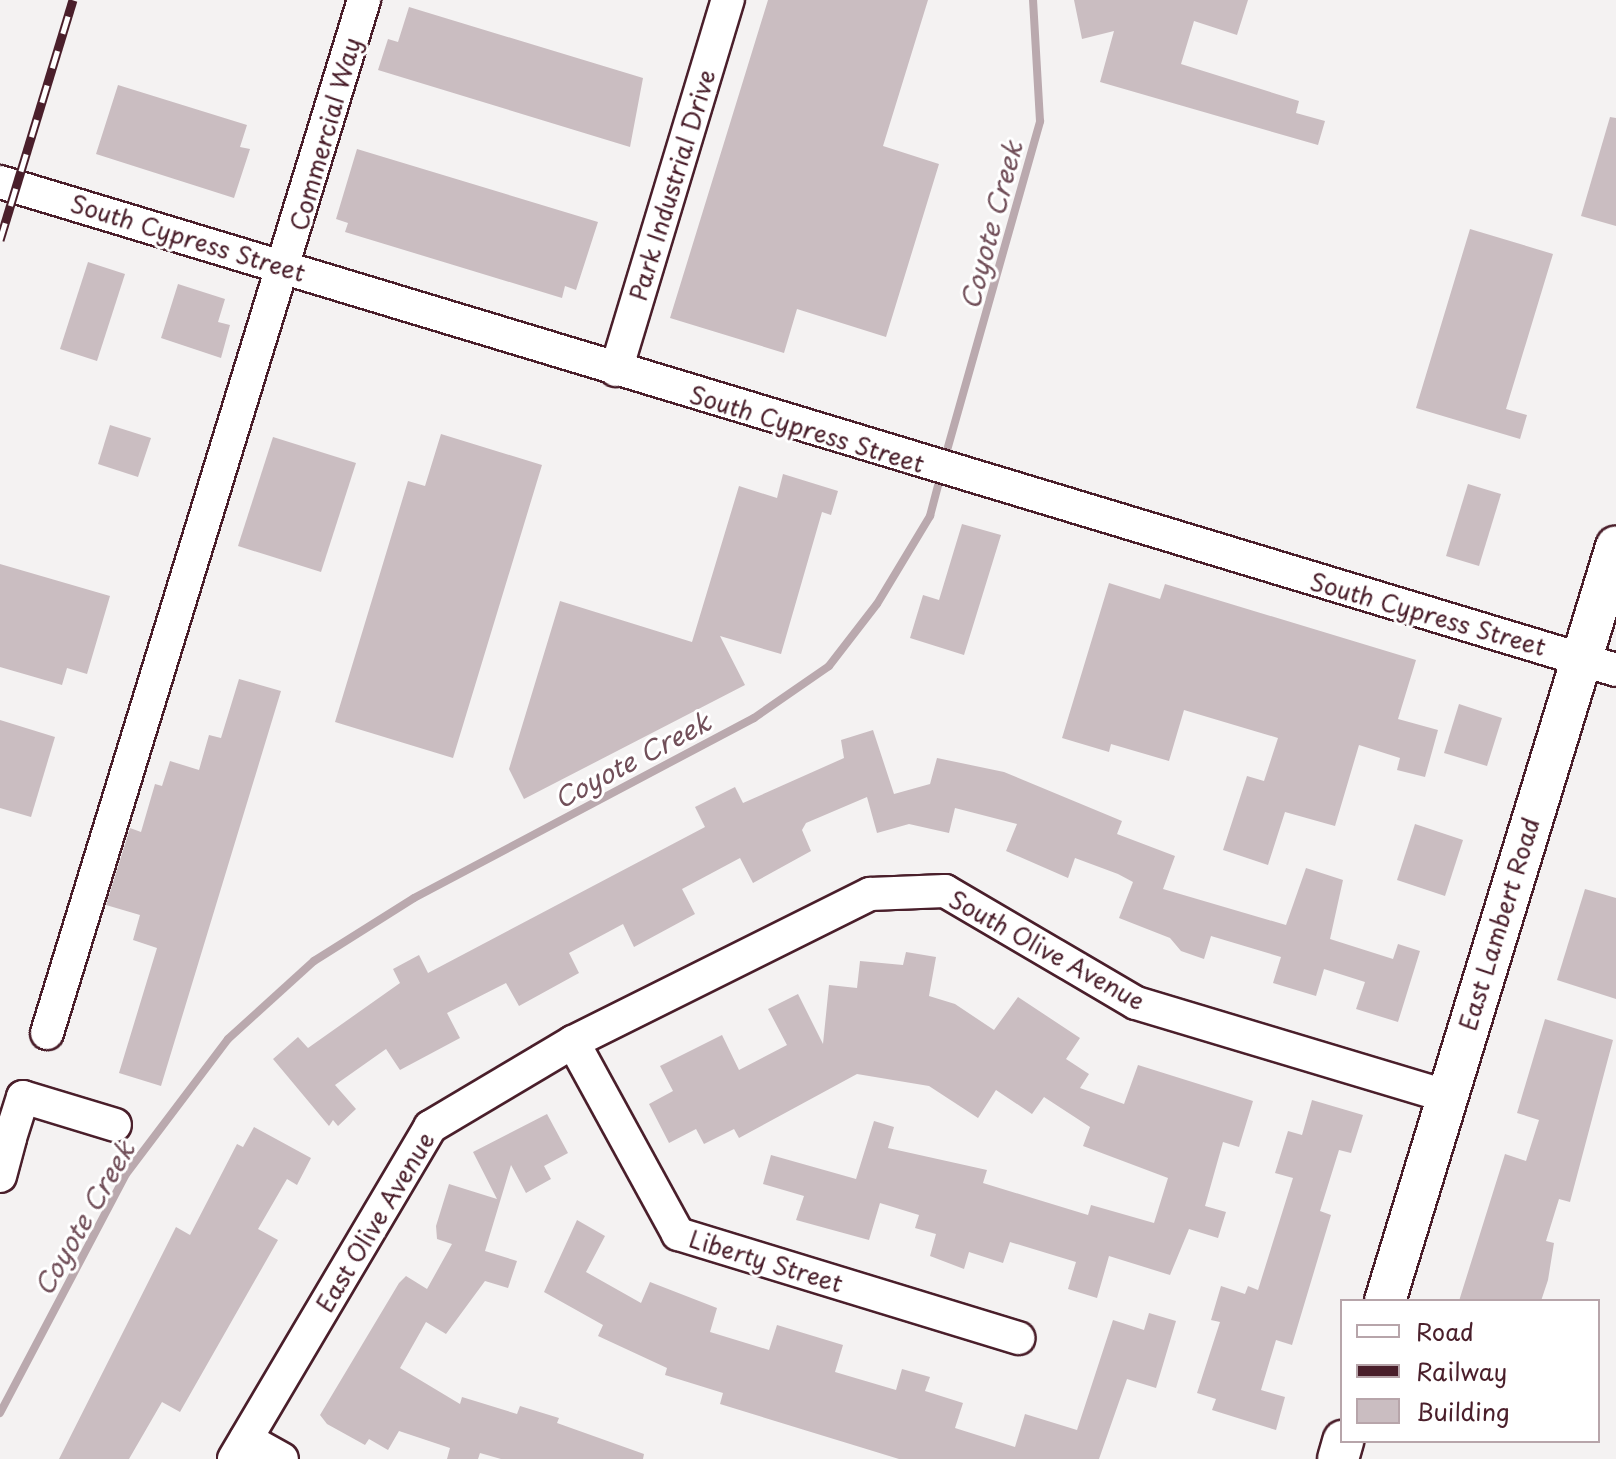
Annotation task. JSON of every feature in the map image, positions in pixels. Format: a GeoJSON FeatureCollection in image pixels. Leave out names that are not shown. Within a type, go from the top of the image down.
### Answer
{"type":"FeatureCollection","features":[{"type":"Feature","properties":{"kind":"main road","name":"East Lambert Road"},"geometry":{"type":"LineString","coordinates":[[1386,1299],[1446,1096],[1598,664],[1616,547]]}},
{"type":"Feature","properties":{"kind":"street","name":"Commercial Way"},"geometry":{"type":"LineString","coordinates":[[47,1033],[286,267],[364,0]]}},
{"type":"Feature","properties":{"kind":"street","name":"Park Industrial Drive"},"geometry":{"type":"LineString","coordinates":[[616,370],[728,0]]}},
{"type":"Feature","properties":{"kind":"street","name":"South Cypress Street"},"geometry":{"type":"LineString","coordinates":[[0,182],[286,267],[920,464],[1598,664]]}},
{"type":"Feature","properties":{"kind":"street","name":"South Olive Avenue"},"geometry":{"type":"LineString","coordinates":[[573,1042],[870,894],[945,891],[1136,1003],[1446,1096]]}},
{"type":"Feature","properties":{"kind":"street","name":"Liberty Street"},"geometry":{"type":"LineString","coordinates":[[573,1042],[678,1234],[1018,1338]]}},
{"type":"Feature","properties":{"kind":"street","name":"East Olive Avenue"},"geometry":{"type":"LineString","coordinates":[[240,1449],[430,1127],[573,1042]]}},
{"type":"Feature","properties":{"kind":"street"},"geometry":{"type":"LineString","coordinates":[[0,1176],[5,1137],[23,1097],[115,1125]]}},
{"type":"Feature","properties":{"kind":"street"},"geometry":{"type":"LineString","coordinates":[[240,1449],[282,1459]]}},
{"type":"Feature","properties":{"kind":"building"},"geometry":{"type":"Polygon","coordinates":[[[768,0],[928,0],[883,146],[939,164],[886,337],[797,309],[784,353],[670,318],[768,0]]]}},
{"type":"Feature","properties":{"kind":"building"},"geometry":{"type":"Polygon","coordinates":[[[1074,0],[1248,0],[1237,35],[1194,21],[1181,64],[1299,101],[1296,113],[1325,121],[1318,145],[1100,82],[1114,31],[1082,39],[1074,0]]]}},
{"type":"Feature","properties":{"kind":"building"},"geometry":{"type":"Polygon","coordinates":[[[409,7],[643,78],[630,147],[378,70],[388,39],[398,42],[409,7]]]}},
{"type":"Feature","properties":{"kind":"building"},"geometry":{"type":"Polygon","coordinates":[[[118,85],[247,125],[240,147],[250,149],[234,198],[96,154],[118,85]]]}},
{"type":"Feature","properties":{"kind":"building"},"geometry":{"type":"Polygon","coordinates":[[[1610,117],[1616,118],[1616,226],[1581,216],[1610,117]]]}},
{"type":"Feature","properties":{"kind":"building"},"geometry":{"type":"Polygon","coordinates":[[[357,149],[598,222],[576,290],[565,286],[562,298],[345,232],[348,223],[336,219],[357,149]]]}},
{"type":"Feature","properties":{"kind":"building"},"geometry":{"type":"Polygon","coordinates":[[[1470,229],[1553,254],[1506,409],[1527,415],[1520,439],[1416,408],[1470,229]]]}},
{"type":"Feature","properties":{"kind":"building"},"geometry":{"type":"Polygon","coordinates":[[[88,262],[125,274],[97,361],[60,349],[88,262]]]}},
{"type":"Feature","properties":{"kind":"building"},"geometry":{"type":"Polygon","coordinates":[[[178,284],[225,299],[218,322],[230,325],[221,358],[161,338],[178,284]]]}},
{"type":"Feature","properties":{"kind":"building"},"geometry":{"type":"Polygon","coordinates":[[[110,425],[151,438],[138,477],[98,464],[110,425]]]}},
{"type":"Feature","properties":{"kind":"building"},"geometry":{"type":"Polygon","coordinates":[[[441,434],[542,465],[453,758],[335,722],[408,481],[425,486],[441,434]]]}},
{"type":"Feature","properties":{"kind":"building"},"geometry":{"type":"Polygon","coordinates":[[[273,437],[356,463],[321,572],[238,546],[273,437]]]}},
{"type":"Feature","properties":{"kind":"building"},"geometry":{"type":"Polygon","coordinates":[[[783,474],[838,491],[831,515],[822,512],[781,654],[720,636],[745,685],[524,799],[509,769],[560,601],[692,642],[739,486],[777,498],[783,474]]]}},
{"type":"Feature","properties":{"kind":"building"},"geometry":{"type":"Polygon","coordinates":[[[1468,484],[1501,494],[1479,566],[1446,556],[1468,484]]]}},
{"type":"Feature","properties":{"kind":"building"},"geometry":{"type":"Polygon","coordinates":[[[962,524],[1001,535],[964,655],[910,638],[923,595],[939,600],[962,524]]]}},
{"type":"Feature","properties":{"kind":"building"},"geometry":{"type":"Polygon","coordinates":[[[0,564],[110,596],[87,674],[67,668],[62,685],[0,667],[0,564]]]}},
{"type":"Feature","properties":{"kind":"building"},"geometry":{"type":"Polygon","coordinates":[[[1109,583],[1160,599],[1165,584],[1416,660],[1398,719],[1438,730],[1425,777],[1397,770],[1400,758],[1359,745],[1335,826],[1285,812],[1268,865],[1223,850],[1247,776],[1264,781],[1278,738],[1184,710],[1169,761],[1111,744],[1109,752],[1062,738],[1109,583]]]}},
{"type":"Feature","properties":{"kind":"building"},"geometry":{"type":"Polygon","coordinates":[[[239,679],[281,691],[161,1086],[119,1073],[157,948],[133,940],[140,915],[106,905],[130,828],[141,832],[155,784],[162,786],[170,761],[199,770],[209,735],[221,738],[239,679]]]}},
{"type":"Feature","properties":{"kind":"building"},"geometry":{"type":"Polygon","coordinates":[[[1459,704],[1502,718],[1487,766],[1444,753],[1459,704]]]}},
{"type":"Feature","properties":{"kind":"building"},"geometry":{"type":"Polygon","coordinates":[[[0,720],[55,737],[31,817],[0,808],[0,720]]]}},
{"type":"Feature","properties":{"kind":"building"},"geometry":{"type":"Polygon","coordinates":[[[873,730],[894,794],[930,784],[937,758],[1004,772],[1122,821],[1117,834],[1175,856],[1163,889],[1286,925],[1306,868],[1343,880],[1330,939],[1393,959],[1398,944],[1420,951],[1398,1022],[1356,1009],[1365,982],[1324,969],[1316,996],[1273,983],[1281,957],[1211,936],[1204,959],[1181,951],[1170,938],[1119,918],[1133,882],[1075,858],[1068,878],[1006,851],[1017,824],[955,808],[949,833],[909,824],[877,833],[867,797],[806,823],[802,830],[811,851],[753,883],[740,858],[682,889],[695,914],[634,947],[623,924],[569,953],[579,973],[519,1006],[506,983],[447,1013],[460,1038],[400,1070],[386,1049],[335,1085],[356,1109],[338,1126],[333,1120],[329,1126],[273,1059],[298,1037],[308,1048],[400,983],[393,969],[419,955],[428,973],[705,827],[695,807],[735,787],[743,803],[844,758],[841,740],[873,730]]]}},
{"type":"Feature","properties":{"kind":"building"},"geometry":{"type":"Polygon","coordinates":[[[1415,824],[1463,840],[1445,896],[1397,880],[1415,824]]]}},
{"type":"Feature","properties":{"kind":"building"},"geometry":{"type":"Polygon","coordinates":[[[1585,889],[1616,898],[1616,999],[1557,980],[1585,889]]]}},
{"type":"Feature","properties":{"kind":"building"},"geometry":{"type":"Polygon","coordinates":[[[906,952],[936,957],[929,996],[955,1004],[994,1030],[1018,997],[1080,1038],[1066,1059],[1089,1074],[1080,1088],[1124,1104],[1138,1065],[1253,1101],[1239,1147],[1223,1142],[1205,1206],[1226,1212],[1218,1238],[1189,1229],[1170,1275],[1109,1256],[1097,1298],[1068,1289],[1076,1262],[1010,1242],[1003,1263],[969,1252],[964,1269],[930,1256],[936,1234],[915,1228],[919,1215],[880,1203],[869,1240],[796,1220],[804,1196],[763,1184],[771,1155],[856,1179],[874,1121],[894,1127],[888,1148],[987,1170],[983,1183],[1088,1215],[1091,1205],[1154,1223],[1168,1178],[1083,1146],[1090,1127],[1044,1097],[1032,1114],[996,1090],[978,1118],[929,1086],[857,1074],[739,1138],[734,1129],[704,1144],[696,1129],[669,1143],[649,1104],[673,1091],[660,1066],[722,1035],[739,1070],[787,1045],[768,1009],[798,994],[823,1044],[829,985],[857,988],[860,961],[903,965],[906,952]]]}},
{"type":"Feature","properties":{"kind":"building"},"geometry":{"type":"Polygon","coordinates":[[[1545,1019],[1613,1040],[1570,1202],[1559,1199],[1546,1241],[1554,1243],[1542,1299],[1460,1299],[1505,1154],[1526,1161],[1539,1120],[1517,1113],[1545,1019]]]}},
{"type":"Feature","properties":{"kind":"building"},"geometry":{"type":"Polygon","coordinates":[[[1312,1100],[1363,1115],[1351,1153],[1339,1150],[1320,1211],[1331,1215],[1292,1345],[1276,1340],[1261,1390],[1285,1397],[1276,1430],[1212,1410],[1216,1399],[1197,1393],[1220,1322],[1211,1320],[1221,1286],[1245,1294],[1248,1286],[1258,1290],[1293,1178],[1275,1173],[1288,1131],[1302,1135],[1312,1100]]]}},
{"type":"Feature","properties":{"kind":"building"},"geometry":{"type":"Polygon","coordinates":[[[547,1114],[568,1153],[544,1166],[551,1179],[526,1193],[511,1165],[485,1251],[517,1261],[508,1288],[485,1281],[446,1334],[426,1322],[400,1368],[460,1404],[462,1397],[517,1414],[520,1406],[559,1418],[557,1423],[644,1454],[643,1459],[501,1459],[480,1453],[478,1459],[447,1459],[450,1448],[399,1431],[388,1450],[369,1439],[365,1445],[327,1424],[320,1415],[399,1283],[406,1276],[427,1289],[452,1244],[437,1239],[436,1226],[449,1184],[497,1199],[473,1152],[547,1114]]]}},
{"type":"Feature","properties":{"kind":"building"},"geometry":{"type":"Polygon","coordinates":[[[254,1127],[311,1158],[297,1185],[287,1179],[258,1229],[278,1240],[180,1412],[162,1402],[129,1459],[59,1459],[176,1227],[190,1235],[237,1144],[243,1147],[254,1127]]]}},
{"type":"Feature","properties":{"kind":"building"},"geometry":{"type":"Polygon","coordinates":[[[577,1220],[605,1236],[586,1272],[641,1303],[650,1282],[717,1308],[710,1332],[769,1350],[777,1325],[843,1345],[835,1372],[896,1390],[902,1369],[930,1377],[925,1391],[963,1403],[955,1428],[1015,1447],[1025,1414],[1077,1430],[1113,1320],[1144,1330],[1149,1313],[1176,1321],[1156,1388],[1127,1379],[1099,1459],[899,1459],[720,1404],[723,1393],[665,1375],[667,1368],[598,1336],[603,1325],[544,1292],[577,1220]]]}},
{"type":"Feature","properties":{"kind":"waterway","name":"Coyote Creek"},"geometry":{"type":"LineString","coordinates":[[944,461],[1040,121],[1033,0]]}},
{"type":"Feature","properties":{"kind":"waterway","name":"Coyote Creek"},"geometry":{"type":"LineString","coordinates":[[0,1413],[126,1174],[228,1039],[314,961],[414,898],[754,718],[829,666],[877,604],[930,516],[941,474]]}},
{"type":"Feature","properties":{"kind":"railway"},"geometry":{"type":"LineString","coordinates":[[0,240],[73,0]]}}]}
